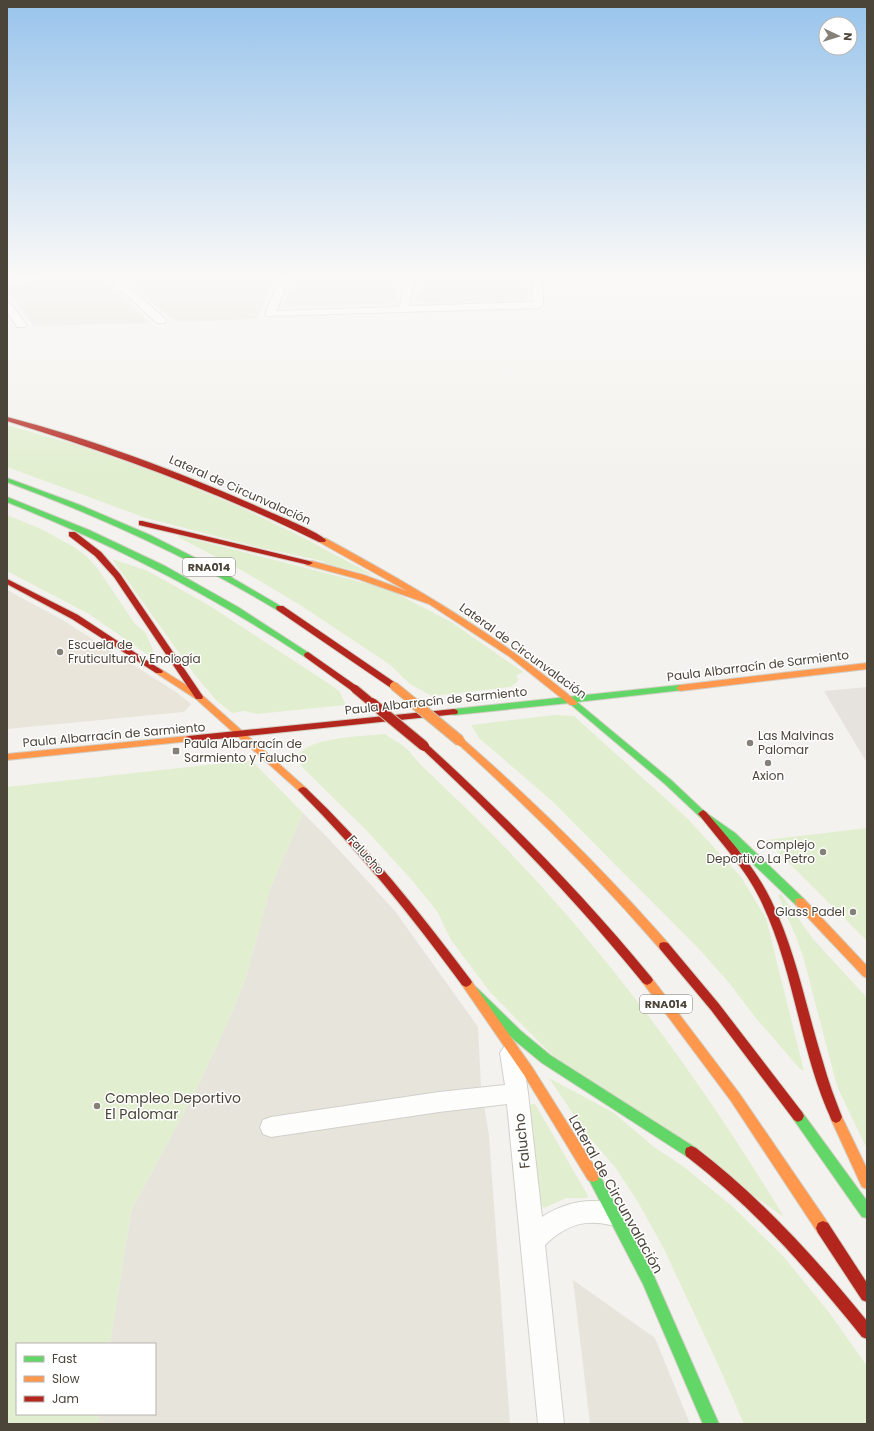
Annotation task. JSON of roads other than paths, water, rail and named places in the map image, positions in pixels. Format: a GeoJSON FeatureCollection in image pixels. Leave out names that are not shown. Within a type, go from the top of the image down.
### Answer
{"type":"FeatureCollection","features":[{"type":"Feature","properties":{"kind":"main road","name":"Lateral de Circunvalación"},"geometry":{"type":"LineString","coordinates":[[7,420],[87,442],[208,486],[325,541],[370,565],[470,625],[570,699],[703,814],[730,835],[778,881],[867,974]]}},
{"type":"Feature","properties":{"kind":"main road","name":"RNA014"},"geometry":{"type":"LineString","coordinates":[[7,479],[142,534],[215,570],[298,619],[352,655],[394,686],[460,741],[503,778],[563,835],[616,890],[750,1050],[867,1212]]}},
{"type":"Feature","properties":{"kind":"main road"},"geometry":{"type":"LineString","coordinates":[[38,491],[122,516]]}},
{"type":"Feature","properties":{"kind":"main road","name":"RNA014"},"geometry":{"type":"LineString","coordinates":[[7,499],[77,526],[139,554],[203,587],[265,625],[324,665],[424,746],[531,848],[588,910],[646,979],[692,1037],[743,1106],[867,1295]]}},
{"type":"Feature","properties":{"kind":"main road"},"geometry":{"type":"LineString","coordinates":[[19,503],[62,528],[98,554],[117,576],[199,697],[214,713],[241,734]]}},
{"type":"Feature","properties":{"kind":"main road"},"geometry":{"type":"LineString","coordinates":[[135,520],[227,545],[365,577],[432,602]]}},
{"type":"Feature","properties":{"kind":"main road"},"geometry":{"type":"LineString","coordinates":[[7,582],[75,618],[199,697]]}},
{"type":"Feature","properties":{"kind":"main road","name":"Paula Albarracín de Sarmiento"},"geometry":{"type":"LineString","coordinates":[[7,757],[629,694],[867,666]]}},
{"type":"Feature","properties":{"kind":"main road","name":"Falucho"},"geometry":{"type":"LineString","coordinates":[[241,734],[331,818],[363,851],[394,888],[473,991]]}},
{"type":"Feature","properties":{"kind":"main road"},"geometry":{"type":"LineString","coordinates":[[703,814],[745,866],[765,898],[775,918],[789,962],[821,1081],[867,1183]]}},
{"type":"Feature","properties":{"kind":"main road","name":"Lateral de Circunvalación"},"geometry":{"type":"LineString","coordinates":[[473,991],[509,1042],[559,1119],[615,1215],[664,1313],[711,1424]]}},
{"type":"Feature","properties":{"kind":"main road"},"geometry":{"type":"LineString","coordinates":[[473,991],[523,1041],[546,1059],[688,1149],[736,1188],[777,1227],[810,1263],[867,1332]]}},
{"type":"Feature","properties":{"kind":"street","name":"Falucho"},"geometry":{"type":"LineString","coordinates":[[509,1042],[517,1093],[551,1424]]}},
{"type":"Feature","properties":{"kind":"street"},"geometry":{"type":"LineString","coordinates":[[271,1127],[439,1102],[517,1093]]}},
{"type":"Feature","properties":{"kind":"street"},"geometry":{"type":"LineString","coordinates":[[532,1241],[544,1229],[558,1220],[576,1214],[595,1211],[615,1215]]}},
{"type":"Feature","properties":{"kind":"place","name":"Escuela de Fruticultura y Enología"},"geometry":{"type":"Point","coordinates":[60,652]}},
{"type":"Feature","properties":{"kind":"place","name":"Las Malvinas Palomar"},"geometry":{"type":"Point","coordinates":[750,743]}},
{"type":"Feature","properties":{"kind":"place","name":"Paula Albarracín de Sarmiento y Falucho"},"geometry":{"type":"Point","coordinates":[176,751]}},
{"type":"Feature","properties":{"kind":"place","name":"Axion"},"geometry":{"type":"Point","coordinates":[768,763]}},
{"type":"Feature","properties":{"kind":"place","name":"Complejo Deportivo La Petro"},"geometry":{"type":"Point","coordinates":[823,852]}},
{"type":"Feature","properties":{"kind":"place","name":"Glass Padel"},"geometry":{"type":"Point","coordinates":[853,912]}},
{"type":"Feature","properties":{"kind":"place","name":"Compleo Deportivo El Palomar"},"geometry":{"type":"Point","coordinates":[97,1106]}}]}
